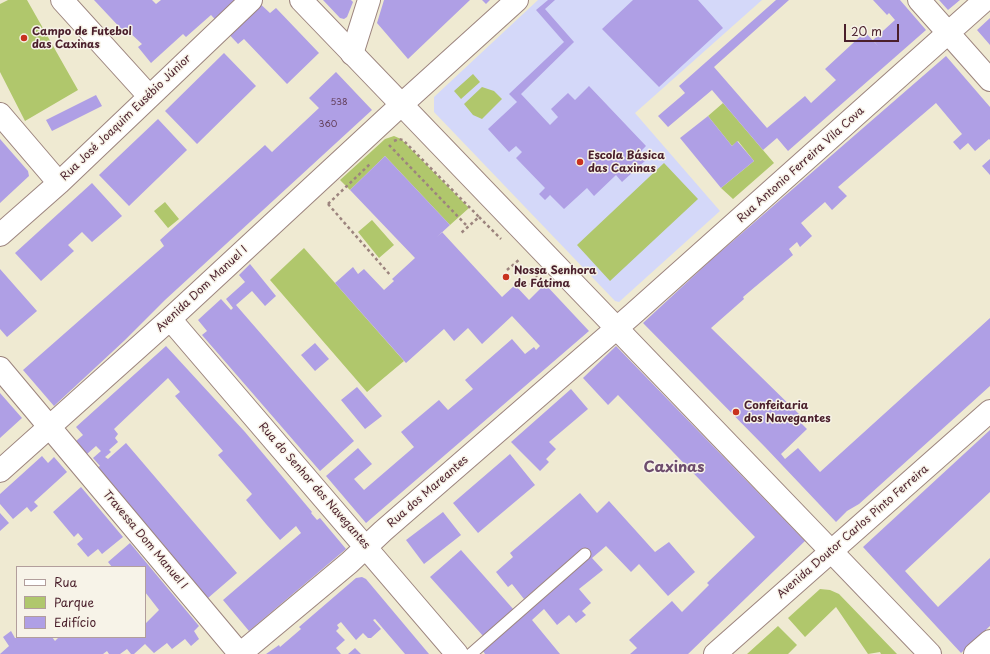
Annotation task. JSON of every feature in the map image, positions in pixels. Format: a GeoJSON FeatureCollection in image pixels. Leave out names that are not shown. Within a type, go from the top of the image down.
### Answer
{"type":"FeatureCollection","features":[{"type":"Feature","properties":{"kind":"street"},"geometry":{"type":"LineString","coordinates":[[62,0],[150,96]]}},
{"type":"Feature","properties":{"kind":"street","name":"Rua José Joaquim Eusébio Júnior"},"geometry":{"type":"LineString","coordinates":[[0,235],[59,183],[251,0]]}},
{"type":"Feature","properties":{"kind":"street"},"geometry":{"type":"LineString","coordinates":[[301,0],[615,329],[930,654]]}},
{"type":"Feature","properties":{"kind":"street"},"geometry":{"type":"LineString","coordinates":[[352,54],[369,0]]}},
{"type":"Feature","properties":{"kind":"street","name":"Avenida Dom Manuel I"},"geometry":{"type":"LineString","coordinates":[[0,471],[170,319],[401,105],[517,0]]}},
{"type":"Feature","properties":{"kind":"street"},"geometry":{"type":"LineString","coordinates":[[919,0],[990,80]]}},
{"type":"Feature","properties":{"kind":"street","name":"Rua Antonio Ferreira Vila Cova"},"geometry":{"type":"LineString","coordinates":[[615,329],[986,0]]}},
{"type":"Feature","properties":{"kind":"street"},"geometry":{"type":"LineString","coordinates":[[0,114],[59,183]]}},
{"type":"Feature","properties":{"kind":"street","name":"Rua do Senhor dos Navegantes"},"geometry":{"type":"LineString","coordinates":[[170,319],[457,654]]}},
{"type":"Feature","properties":{"kind":"street","name":"Rua dos Mareantes"},"geometry":{"type":"LineString","coordinates":[[240,654],[366,547],[615,329]]}},
{"type":"Feature","properties":{"kind":"street","name":"Travessa Dom Manuel I"},"geometry":{"type":"LineString","coordinates":[[0,368],[240,654]]}},
{"type":"Feature","properties":{"kind":"street","name":"Avenida Doutor Carlos Pinto Ferreira"},"geometry":{"type":"LineString","coordinates":[[715,654],[990,411]]}},
{"type":"Feature","properties":{"kind":"street"},"geometry":{"type":"LineString","coordinates":[[975,654],[990,641]]}},
{"type":"Feature","properties":{"kind":"lane"},"geometry":{"type":"LineString","coordinates":[[471,654],[585,554]]}},
{"type":"Feature","properties":{"kind":"path"},"geometry":{"type":"LineString","coordinates":[[384,151],[395,140],[403,140],[505,243]]}},
{"type":"Feature","properties":{"kind":"path"},"geometry":{"type":"LineString","coordinates":[[389,145],[468,227]]}},
{"type":"Feature","properties":{"kind":"path"},"geometry":{"type":"LineString","coordinates":[[372,161],[328,204],[391,276]]}},
{"type":"Feature","properties":{"kind":"path"},"geometry":{"type":"LineString","coordinates":[[460,234],[479,217]]}},
{"type":"Feature","properties":{"kind":"path"},"geometry":{"type":"LineString","coordinates":[[515,254],[525,264]]}},
{"type":"Feature","properties":{"kind":"path"},"geometry":{"type":"LineString","coordinates":[[507,270],[520,259]]}},
{"type":"Feature","properties":{"kind":"path"},"geometry":{"type":"LineString","coordinates":[[530,285],[538,278],[534,273]]}},
{"type":"Feature","properties":{"kind":"shaded area","name":"Escola Básica das Caxinas"},"geometry":{"type":"Polygon","coordinates":[[[538,0],[762,0],[635,113],[720,211],[619,302],[615,301],[434,112],[434,97],[538,0]]]}},
{"type":"Feature","properties":{"kind":"green space","name":"Campo de Futebol das Caxinas"},"geometry":{"type":"Polygon","coordinates":[[[8,0],[27,0],[78,90],[25,121],[0,72],[0,4],[8,0]]]}},
{"type":"Feature","properties":{"kind":"green space"},"geometry":{"type":"Polygon","coordinates":[[[473,74],[480,82],[461,99],[454,91],[473,74]]]}},
{"type":"Feature","properties":{"kind":"green space"},"geometry":{"type":"Polygon","coordinates":[[[482,87],[494,91],[502,99],[482,119],[473,115],[464,104],[482,87]]]}},
{"type":"Feature","properties":{"kind":"green space"},"geometry":{"type":"Polygon","coordinates":[[[723,103],[774,163],[733,199],[721,188],[754,161],[738,141],[732,146],[708,116],[723,103]]]}},
{"type":"Feature","properties":{"kind":"green space"},"geometry":{"type":"Polygon","coordinates":[[[394,136],[401,139],[469,208],[450,225],[385,156],[350,190],[340,180],[385,139],[394,136]]]}},
{"type":"Feature","properties":{"kind":"green space"},"geometry":{"type":"Polygon","coordinates":[[[664,163],[698,199],[610,281],[577,245],[664,163]]]}},
{"type":"Feature","properties":{"kind":"green space"},"geometry":{"type":"Polygon","coordinates":[[[165,202],[179,219],[168,228],[154,211],[165,202]]]}},
{"type":"Feature","properties":{"kind":"green space"},"geometry":{"type":"Polygon","coordinates":[[[372,220],[394,245],[379,258],[358,232],[372,220]]]}},
{"type":"Feature","properties":{"kind":"green space"},"geometry":{"type":"Polygon","coordinates":[[[304,248],[404,361],[367,392],[270,280],[304,248]]]}},
{"type":"Feature","properties":{"kind":"green space"},"geometry":{"type":"Polygon","coordinates":[[[820,589],[830,590],[839,594],[897,654],[881,654],[880,652],[868,654],[836,607],[805,637],[788,618],[820,589]]]}},
{"type":"Feature","properties":{"kind":"green space"},"geometry":{"type":"Polygon","coordinates":[[[778,626],[797,645],[788,654],[747,654],[778,626]]]}},
{"type":"Feature","properties":{"kind":"building"},"geometry":{"type":"Polygon","coordinates":[[[94,0],[152,0],[156,4],[161,0],[256,0],[270,13],[276,8],[319,53],[287,84],[244,39],[238,44],[211,15],[186,37],[183,34],[151,63],[138,47],[142,44],[128,31],[125,33],[94,0]]]}},
{"type":"Feature","properties":{"kind":"building"},"geometry":{"type":"Polygon","coordinates":[[[323,0],[351,0],[353,2],[347,17],[344,19],[340,18],[323,0]]]}},
{"type":"Feature","properties":{"kind":"building"},"geometry":{"type":"Polygon","coordinates":[[[384,0],[470,0],[408,59],[377,23],[384,0]]]}},
{"type":"Feature","properties":{"kind":"building"},"geometry":{"type":"Polygon","coordinates":[[[482,0],[490,0],[486,4],[482,0]]]}},
{"type":"Feature","properties":{"kind":"building"},"geometry":{"type":"Polygon","coordinates":[[[548,0],[555,0],[545,9],[574,42],[521,94],[550,125],[558,117],[551,109],[568,93],[575,100],[589,86],[646,146],[639,153],[646,160],[622,182],[616,175],[594,196],[587,188],[564,209],[550,195],[545,200],[539,194],[545,188],[516,158],[522,152],[516,146],[509,152],[488,129],[517,102],[509,94],[564,42],[536,10],[548,0]]]}},
{"type":"Feature","properties":{"kind":"building"},"geometry":{"type":"Polygon","coordinates":[[[633,0],[698,0],[723,28],[659,87],[602,29],[633,0]]]}},
{"type":"Feature","properties":{"kind":"building"},"geometry":{"type":"Polygon","coordinates":[[[776,0],[789,0],[714,67],[767,128],[805,96],[811,103],[836,80],[825,69],[865,32],[878,46],[873,40],[895,20],[889,13],[887,15],[873,0],[900,0],[926,30],[788,151],[777,138],[763,150],[712,90],[668,127],[658,116],[685,93],[679,86],[776,0]]]}},
{"type":"Feature","properties":{"kind":"building"},"geometry":{"type":"Polygon","coordinates":[[[939,0],[960,0],[948,10],[939,0]]]}},
{"type":"Feature","properties":{"kind":"building"},"geometry":{"type":"Polygon","coordinates":[[[990,18],[990,45],[977,30],[990,18]]]}},
{"type":"Feature","properties":{"kind":"building"},"geometry":{"type":"Polygon","coordinates":[[[224,53],[256,86],[197,144],[165,111],[224,53]]]}},
{"type":"Feature","properties":{"kind":"building"},"geometry":{"type":"Polygon","coordinates":[[[946,56],[990,107],[990,140],[989,139],[975,151],[968,143],[960,150],[953,142],[962,134],[936,103],[838,187],[847,196],[832,210],[825,202],[801,223],[812,236],[800,247],[797,242],[789,249],[793,255],[743,297],[744,299],[711,328],[801,416],[796,418],[807,429],[781,454],[785,459],[798,448],[820,472],[990,318],[990,386],[859,504],[847,511],[836,522],[765,447],[643,323],[711,260],[946,56]]]}},
{"type":"Feature","properties":{"kind":"building"},"geometry":{"type":"Polygon","coordinates":[[[336,72],[372,110],[165,300],[125,340],[54,406],[23,370],[164,246],[160,240],[265,145],[272,152],[319,108],[309,98],[336,72]]]}},
{"type":"Feature","properties":{"kind":"building"},"geometry":{"type":"Polygon","coordinates":[[[96,95],[102,106],[52,131],[46,120],[96,95]]]}},
{"type":"Feature","properties":{"kind":"building"},"geometry":{"type":"Polygon","coordinates":[[[708,116],[732,146],[737,141],[754,161],[721,188],[680,138],[708,116]]]}},
{"type":"Feature","properties":{"kind":"building"},"geometry":{"type":"Polygon","coordinates":[[[158,119],[187,150],[129,206],[99,175],[158,119]]]}},
{"type":"Feature","properties":{"kind":"building"},"geometry":{"type":"Polygon","coordinates":[[[0,139],[28,171],[29,176],[0,203],[0,139]]]}},
{"type":"Feature","properties":{"kind":"building"},"geometry":{"type":"Polygon","coordinates":[[[385,156],[450,225],[442,232],[502,297],[515,285],[529,300],[545,284],[589,331],[366,523],[326,476],[358,448],[372,464],[354,479],[364,490],[414,447],[401,432],[439,400],[448,410],[473,389],[465,380],[512,339],[525,354],[534,347],[536,350],[540,346],[512,316],[482,344],[468,328],[454,341],[444,329],[406,363],[335,283],[353,267],[358,274],[364,269],[384,290],[394,281],[392,279],[415,258],[350,190],[385,156]]]}},
{"type":"Feature","properties":{"kind":"building"},"geometry":{"type":"Polygon","coordinates":[[[990,159],[990,175],[982,166],[990,159]]]}},
{"type":"Feature","properties":{"kind":"building"},"geometry":{"type":"Polygon","coordinates":[[[92,183],[122,216],[92,242],[82,232],[68,245],[74,251],[41,281],[15,253],[92,183]]]}},
{"type":"Feature","properties":{"kind":"building"},"geometry":{"type":"Polygon","coordinates":[[[250,264],[276,296],[265,306],[252,291],[236,305],[354,441],[320,471],[202,335],[207,331],[198,320],[221,299],[231,310],[233,308],[226,299],[245,282],[239,275],[250,264]]]}},
{"type":"Feature","properties":{"kind":"building"},"geometry":{"type":"Polygon","coordinates":[[[0,269],[37,311],[7,337],[0,329],[0,269]]]}},
{"type":"Feature","properties":{"kind":"building"},"geometry":{"type":"Polygon","coordinates":[[[315,343],[329,359],[315,371],[301,355],[315,343]]]}},
{"type":"Feature","properties":{"kind":"building"},"geometry":{"type":"Polygon","coordinates":[[[166,346],[245,432],[317,520],[320,518],[346,549],[249,631],[223,600],[301,533],[296,526],[280,540],[266,524],[246,500],[252,494],[218,455],[223,451],[175,396],[180,392],[168,378],[114,429],[118,434],[115,438],[118,442],[109,450],[111,452],[105,457],[108,459],[126,443],[237,573],[208,598],[98,467],[100,466],[93,458],[101,451],[96,446],[87,454],[76,441],[83,435],[76,427],[166,346]]]}},
{"type":"Feature","properties":{"kind":"building"},"geometry":{"type":"Polygon","coordinates":[[[616,346],[805,541],[688,654],[630,654],[637,648],[629,640],[672,601],[682,612],[709,585],[707,583],[755,537],[618,395],[608,405],[583,378],[616,346]]]}},
{"type":"Feature","properties":{"kind":"building"},"geometry":{"type":"Polygon","coordinates":[[[357,387],[382,416],[365,429],[341,400],[357,387]]]}},
{"type":"Feature","properties":{"kind":"building"},"geometry":{"type":"Polygon","coordinates":[[[571,389],[588,409],[549,442],[556,449],[546,459],[549,462],[540,471],[511,442],[571,389]]]}},
{"type":"Feature","properties":{"kind":"building"},"geometry":{"type":"Polygon","coordinates":[[[0,393],[22,418],[0,438],[0,393]]]}},
{"type":"Feature","properties":{"kind":"building"},"geometry":{"type":"Polygon","coordinates":[[[990,430],[990,492],[905,571],[938,607],[990,558],[990,626],[961,653],[863,547],[990,430]]]}},
{"type":"Feature","properties":{"kind":"building"},"geometry":{"type":"Polygon","coordinates":[[[510,454],[535,485],[478,533],[453,503],[510,454]]]}},
{"type":"Feature","properties":{"kind":"building"},"geometry":{"type":"Polygon","coordinates":[[[42,456],[48,463],[54,457],[67,472],[34,502],[38,506],[31,512],[27,507],[13,519],[0,504],[0,494],[42,456]]]}},
{"type":"Feature","properties":{"kind":"building"},"geometry":{"type":"Polygon","coordinates":[[[81,487],[123,537],[102,554],[98,549],[88,557],[77,544],[83,539],[78,533],[74,537],[53,512],[81,487]]]}},
{"type":"Feature","properties":{"kind":"building"},"geometry":{"type":"Polygon","coordinates":[[[580,493],[597,513],[609,501],[655,552],[669,542],[695,572],[668,596],[639,564],[631,572],[606,546],[592,558],[603,570],[579,589],[591,603],[582,611],[586,615],[576,623],[569,615],[557,625],[544,609],[532,620],[560,654],[485,654],[483,651],[538,602],[583,549],[524,599],[512,584],[508,587],[496,572],[513,557],[510,553],[580,493]]]}},
{"type":"Feature","properties":{"kind":"building"},"geometry":{"type":"Polygon","coordinates":[[[443,512],[461,535],[424,564],[406,540],[443,512]]]}},
{"type":"Feature","properties":{"kind":"building"},"geometry":{"type":"Polygon","coordinates":[[[0,513],[9,523],[0,531],[0,513]]]}},
{"type":"Feature","properties":{"kind":"building"},"geometry":{"type":"Polygon","coordinates":[[[130,543],[199,626],[194,631],[199,639],[191,646],[185,639],[172,649],[167,643],[154,653],[145,644],[134,654],[131,654],[127,649],[120,654],[109,654],[107,651],[103,654],[0,654],[9,646],[3,637],[11,631],[15,638],[53,638],[55,641],[58,638],[146,638],[146,623],[159,610],[146,593],[146,566],[111,566],[108,562],[130,543]]]}},
{"type":"Feature","properties":{"kind":"building"},"geometry":{"type":"Polygon","coordinates":[[[461,550],[514,610],[484,637],[430,577],[461,550]]]}},
{"type":"Feature","properties":{"kind":"building"},"geometry":{"type":"Polygon","coordinates":[[[362,577],[366,579],[429,654],[405,654],[375,619],[373,620],[381,629],[371,638],[368,638],[363,633],[356,640],[341,622],[337,625],[339,628],[336,631],[345,640],[336,648],[341,654],[266,654],[279,645],[280,647],[301,629],[299,627],[356,578],[362,577]]]}},
{"type":"Feature","properties":{"kind":"building"},"geometry":{"type":"Polygon","coordinates":[[[355,648],[361,654],[348,654],[355,648]]]}},
{"type":"Feature","properties":{"kind":"place","name":"Campo de Futebol das Caxinas"},"geometry":{"type":"Point","coordinates":[24,38]}},
{"type":"Feature","properties":{"kind":"place","name":"Escola Básica das Caxinas"},"geometry":{"type":"Point","coordinates":[580,162]}},
{"type":"Feature","properties":{"kind":"place","name":"Nossa Senhora de Fátima"},"geometry":{"type":"Point","coordinates":[506,277]}},
{"type":"Feature","properties":{"kind":"place","name":"Confeitaria dos Navegantes"},"geometry":{"type":"Point","coordinates":[736,412]}},
{"type":"Feature","properties":{"kind":"district","name":"Caxinas"},"geometry":{"type":"Point","coordinates":[674,468]}}]}
